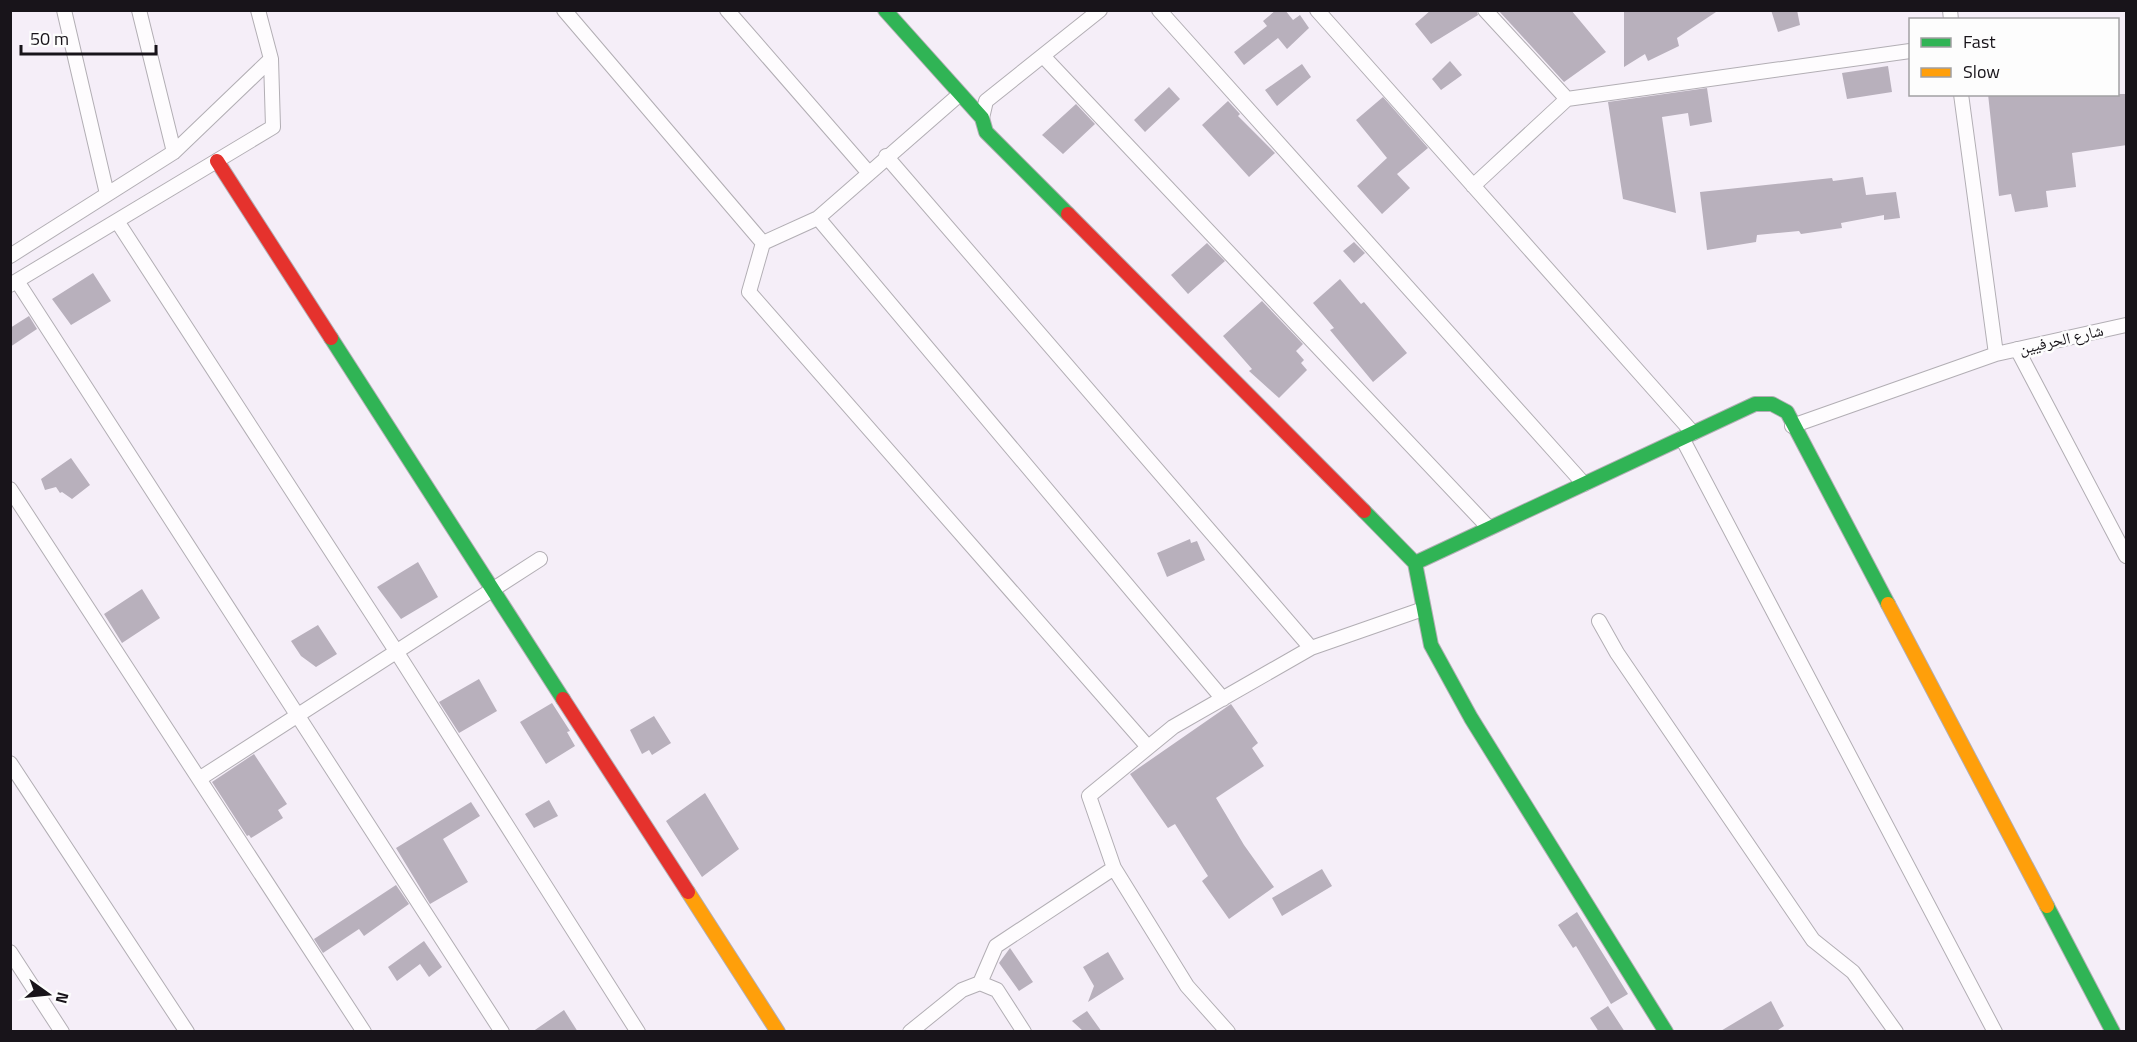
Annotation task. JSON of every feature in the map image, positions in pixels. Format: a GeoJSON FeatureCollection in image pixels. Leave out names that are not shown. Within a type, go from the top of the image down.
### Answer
{"type":"FeatureCollection","features":[{"type":"Feature","properties":{"kind":"street"},"geometry":{"type":"LineString","coordinates":[[64,10],[107,194]]}},
{"type":"Feature","properties":{"kind":"street"},"geometry":{"type":"LineString","coordinates":[[139,10],[174,152]]}},
{"type":"Feature","properties":{"kind":"street"},"geometry":{"type":"LineString","coordinates":[[258,10],[271,59],[273,127],[14,283],[502,1032]]}},
{"type":"Feature","properties":{"kind":"street"},"geometry":{"type":"LineString","coordinates":[[564,10],[763,243]]}},
{"type":"Feature","properties":{"kind":"street"},"geometry":{"type":"LineString","coordinates":[[727,10],[868,172]]}},
{"type":"Feature","properties":{"kind":"street"},"geometry":{"type":"LineString","coordinates":[[885,10],[982,118],[986,132],[1415,563],[1431,645],[1471,718],[1666,1032]]}},
{"type":"Feature","properties":{"kind":"street"},"geometry":{"type":"LineString","coordinates":[[982,118],[986,101],[1100,10]]}},
{"type":"Feature","properties":{"kind":"street"},"geometry":{"type":"LineString","coordinates":[[1159,10],[1584,484]]}},
{"type":"Feature","properties":{"kind":"street"},"geometry":{"type":"LineString","coordinates":[[1317,10],[1473,186],[1687,435],[1995,1032]]}},
{"type":"Feature","properties":{"kind":"street"},"geometry":{"type":"LineString","coordinates":[[1485,10],[1567,99]]}},
{"type":"Feature","properties":{"kind":"street"},"geometry":{"type":"LineString","coordinates":[[1473,186],[1567,99],[1909,51]]}},
{"type":"Feature","properties":{"kind":"street"},"geometry":{"type":"LineString","coordinates":[[1043,56],[1489,528]]}},
{"type":"Feature","properties":{"kind":"street"},"geometry":{"type":"LineString","coordinates":[[10,256],[174,152],[271,59]]}},
{"type":"Feature","properties":{"kind":"street"},"geometry":{"type":"LineString","coordinates":[[960,94],[886,156],[818,218],[763,243],[748,292],[1148,747]]}},
{"type":"Feature","properties":{"kind":"street"},"geometry":{"type":"LineString","coordinates":[[1961,96],[1996,354]]}},
{"type":"Feature","properties":{"kind":"street"},"geometry":{"type":"LineString","coordinates":[[886,156],[1311,648]]}},
{"type":"Feature","properties":{"kind":"street"},"geometry":{"type":"LineString","coordinates":[[217,161],[778,1032]]}},
{"type":"Feature","properties":{"kind":"street"},"geometry":{"type":"LineString","coordinates":[[818,218],[1223,699]]}},
{"type":"Feature","properties":{"kind":"street"},"geometry":{"type":"LineString","coordinates":[[117,221],[396,651],[638,1032]]}},
{"type":"Feature","properties":{"kind":"street","name":"شارع الحرفيين"},"geometry":{"type":"LineString","coordinates":[[1792,426],[1996,354],[2127,325]]}},
{"type":"Feature","properties":{"kind":"street"},"geometry":{"type":"LineString","coordinates":[[2017,349],[2127,556]]}},
{"type":"Feature","properties":{"kind":"street"},"geometry":{"type":"LineString","coordinates":[[1415,563],[1755,404],[1772,404],[1786,412],[2113,1032]]}},
{"type":"Feature","properties":{"kind":"street"},"geometry":{"type":"LineString","coordinates":[[10,489],[364,1032]]}},
{"type":"Feature","properties":{"kind":"street"},"geometry":{"type":"LineString","coordinates":[[199,779],[540,559]]}},
{"type":"Feature","properties":{"kind":"street"},"geometry":{"type":"LineString","coordinates":[[1228,1032],[1187,986],[1114,868],[1089,796],[1173,727],[1311,648],[1423,609]]}},
{"type":"Feature","properties":{"kind":"street"},"geometry":{"type":"LineString","coordinates":[[1599,621],[1617,653],[1813,940],[1853,972],[1896,1032]]}},
{"type":"Feature","properties":{"kind":"street"},"geometry":{"type":"LineString","coordinates":[[10,764],[187,1032]]}},
{"type":"Feature","properties":{"kind":"street"},"geometry":{"type":"LineString","coordinates":[[910,1032],[963,990],[980,983],[996,946],[1114,868]]}},
{"type":"Feature","properties":{"kind":"street"},"geometry":{"type":"LineString","coordinates":[[10,952],[62,1032]]}},
{"type":"Feature","properties":{"kind":"street"},"geometry":{"type":"LineString","coordinates":[[980,983],[997,990],[1024,1032]]}},
{"type":"Feature","properties":{"kind":"building"},"geometry":{"type":"Polygon","coordinates":[[[1276,10],[1285,10],[1293,20],[1300,15],[1309,28],[1287,49],[1278,38],[1244,65],[1234,52],[1267,26],[1263,21],[1276,10]]]}},
{"type":"Feature","properties":{"kind":"building"},"geometry":{"type":"Polygon","coordinates":[[[1431,10],[1476,10],[1478,15],[1431,44],[1415,24],[1431,10]]]}},
{"type":"Feature","properties":{"kind":"building"},"geometry":{"type":"Polygon","coordinates":[[[1498,10],[1571,10],[1606,52],[1564,82],[1498,10]]]}},
{"type":"Feature","properties":{"kind":"building"},"geometry":{"type":"Polygon","coordinates":[[[1624,10],[1719,10],[1677,38],[1679,46],[1648,61],[1645,54],[1624,67],[1624,10]]]}},
{"type":"Feature","properties":{"kind":"building"},"geometry":{"type":"Polygon","coordinates":[[[1771,10],[1797,10],[1800,25],[1778,32],[1771,10]]]}},
{"type":"Feature","properties":{"kind":"building"},"geometry":{"type":"Polygon","coordinates":[[[1450,61],[1462,75],[1441,90],[1432,79],[1450,61]]]}},
{"type":"Feature","properties":{"kind":"building"},"geometry":{"type":"Polygon","coordinates":[[[1302,64],[1311,77],[1277,106],[1265,90],[1302,64]]]}},
{"type":"Feature","properties":{"kind":"building"},"geometry":{"type":"Polygon","coordinates":[[[1888,66],[1892,92],[1847,99],[1842,73],[1888,66]]]}},
{"type":"Feature","properties":{"kind":"building"},"geometry":{"type":"Polygon","coordinates":[[[1169,87],[1180,99],[1145,132],[1134,120],[1169,87]]]}},
{"type":"Feature","properties":{"kind":"building"},"geometry":{"type":"Polygon","coordinates":[[[1707,88],[1712,122],[1690,126],[1688,113],[1662,117],[1676,213],[1623,199],[1608,102],[1707,88]]]}},
{"type":"Feature","properties":{"kind":"building"},"geometry":{"type":"Polygon","coordinates":[[[2119,94],[2127,94],[2127,145],[2072,153],[2076,187],[2046,191],[2048,207],[2015,212],[2011,194],[1999,196],[1988,96],[2119,96],[2119,94]]]}},
{"type":"Feature","properties":{"kind":"building"},"geometry":{"type":"Polygon","coordinates":[[[1383,97],[1428,148],[1397,174],[1410,188],[1382,214],[1357,186],[1387,158],[1356,120],[1383,97]]]}},
{"type":"Feature","properties":{"kind":"building"},"geometry":{"type":"Polygon","coordinates":[[[1228,101],[1240,114],[1238,116],[1275,153],[1249,177],[1202,125],[1228,101]]]}},
{"type":"Feature","properties":{"kind":"building"},"geometry":{"type":"Polygon","coordinates":[[[1076,104],[1095,124],[1063,154],[1042,135],[1076,104]]]}},
{"type":"Feature","properties":{"kind":"building"},"geometry":{"type":"Polygon","coordinates":[[[1863,177],[1866,195],[1896,192],[1900,218],[1884,220],[1884,215],[1841,223],[1842,228],[1801,234],[1799,231],[1757,235],[1756,242],[1707,250],[1700,192],[1832,178],[1833,181],[1863,177]]]}},
{"type":"Feature","properties":{"kind":"building"},"geometry":{"type":"Polygon","coordinates":[[[1354,242],[1365,253],[1354,263],[1343,251],[1354,242]]]}},
{"type":"Feature","properties":{"kind":"building"},"geometry":{"type":"Polygon","coordinates":[[[1207,243],[1225,261],[1188,294],[1171,275],[1207,243]]]}},
{"type":"Feature","properties":{"kind":"building"},"geometry":{"type":"Polygon","coordinates":[[[93,273],[111,301],[71,325],[52,299],[93,273]]]}},
{"type":"Feature","properties":{"kind":"building"},"geometry":{"type":"Polygon","coordinates":[[[1340,279],[1361,304],[1364,302],[1407,353],[1373,382],[1330,330],[1334,328],[1313,303],[1340,279]]]}},
{"type":"Feature","properties":{"kind":"building"},"geometry":{"type":"Polygon","coordinates":[[[1262,301],[1303,344],[1296,351],[1304,360],[1301,363],[1307,370],[1279,398],[1249,371],[1252,369],[1223,336],[1262,301]]]}},
{"type":"Feature","properties":{"kind":"building"},"geometry":{"type":"Polygon","coordinates":[[[29,316],[37,329],[10,347],[10,328],[29,316]]]}},
{"type":"Feature","properties":{"kind":"building"},"geometry":{"type":"Polygon","coordinates":[[[71,458],[90,485],[72,499],[60,493],[56,487],[45,490],[41,479],[71,458]]]}},
{"type":"Feature","properties":{"kind":"building"},"geometry":{"type":"Polygon","coordinates":[[[1190,539],[1191,543],[1197,541],[1205,560],[1167,577],[1157,553],[1190,539]]]}},
{"type":"Feature","properties":{"kind":"building"},"geometry":{"type":"Polygon","coordinates":[[[418,562],[438,597],[401,619],[377,587],[418,562]]]}},
{"type":"Feature","properties":{"kind":"building"},"geometry":{"type":"Polygon","coordinates":[[[142,589],[160,618],[122,643],[104,614],[142,589]]]}},
{"type":"Feature","properties":{"kind":"building"},"geometry":{"type":"Polygon","coordinates":[[[318,625],[337,654],[316,667],[301,656],[291,641],[318,625]]]}},
{"type":"Feature","properties":{"kind":"building"},"geometry":{"type":"Polygon","coordinates":[[[479,679],[497,711],[459,733],[439,702],[479,679]]]}},
{"type":"Feature","properties":{"kind":"building"},"geometry":{"type":"Polygon","coordinates":[[[552,703],[570,731],[567,732],[575,746],[546,764],[520,722],[552,703]]]}},
{"type":"Feature","properties":{"kind":"building"},"geometry":{"type":"Polygon","coordinates":[[[1231,704],[1258,743],[1252,748],[1264,766],[1216,798],[1244,845],[1274,887],[1229,919],[1202,881],[1208,876],[1175,824],[1168,828],[1130,774],[1231,704]]]}},
{"type":"Feature","properties":{"kind":"building"},"geometry":{"type":"Polygon","coordinates":[[[654,716],[671,743],[652,755],[649,750],[642,754],[630,730],[654,716]]]}},
{"type":"Feature","properties":{"kind":"building"},"geometry":{"type":"Polygon","coordinates":[[[254,754],[287,804],[278,810],[283,818],[251,838],[247,836],[212,782],[254,754]]]}},
{"type":"Feature","properties":{"kind":"building"},"geometry":{"type":"Polygon","coordinates":[[[705,793],[739,849],[702,877],[666,821],[705,793]]]}},
{"type":"Feature","properties":{"kind":"building"},"geometry":{"type":"Polygon","coordinates":[[[549,800],[558,816],[534,828],[525,814],[549,800]]]}},
{"type":"Feature","properties":{"kind":"building"},"geometry":{"type":"Polygon","coordinates":[[[471,802],[480,816],[443,839],[468,882],[430,904],[396,848],[471,802]]]}},
{"type":"Feature","properties":{"kind":"building"},"geometry":{"type":"Polygon","coordinates":[[[1322,869],[1332,886],[1282,916],[1272,898],[1322,869]]]}},
{"type":"Feature","properties":{"kind":"building"},"geometry":{"type":"Polygon","coordinates":[[[396,885],[409,904],[364,936],[359,929],[323,953],[314,939],[396,885]]]}},
{"type":"Feature","properties":{"kind":"building"},"geometry":{"type":"Polygon","coordinates":[[[1577,912],[1628,994],[1611,1004],[1576,946],[1573,948],[1558,925],[1577,912]]]}},
{"type":"Feature","properties":{"kind":"building"},"geometry":{"type":"Polygon","coordinates":[[[424,941],[442,967],[429,977],[420,964],[397,981],[388,967],[424,941]]]}},
{"type":"Feature","properties":{"kind":"building"},"geometry":{"type":"Polygon","coordinates":[[[1010,948],[1033,982],[1019,991],[999,963],[1010,948]]]}},
{"type":"Feature","properties":{"kind":"building"},"geometry":{"type":"Polygon","coordinates":[[[1108,952],[1124,979],[1088,1002],[1094,986],[1083,967],[1108,952]]]}},
{"type":"Feature","properties":{"kind":"building"},"geometry":{"type":"Polygon","coordinates":[[[1771,1001],[1784,1026],[1775,1032],[1719,1032],[1771,1001]]]}},
{"type":"Feature","properties":{"kind":"building"},"geometry":{"type":"Polygon","coordinates":[[[1608,1006],[1625,1032],[1599,1032],[1590,1018],[1608,1006]]]}},
{"type":"Feature","properties":{"kind":"building"},"geometry":{"type":"Polygon","coordinates":[[[564,1010],[578,1032],[532,1032],[564,1010]]]}},
{"type":"Feature","properties":{"kind":"building"},"geometry":{"type":"Polygon","coordinates":[[[1087,1011],[1102,1032],[1084,1032],[1072,1021],[1087,1011]]]}},
{"type":"Feature","properties":{"kind":"traffic: fast"},"geometry":{"type":"LineString","coordinates":[[885,10],[982,118],[986,132],[1068,214]]}},
{"type":"Feature","properties":{"kind":"traffic: fast"},"geometry":{"type":"LineString","coordinates":[[331,338],[563,699]]}},
{"type":"Feature","properties":{"kind":"traffic: fast"},"geometry":{"type":"LineString","coordinates":[[1415,563],[1755,404],[1772,404],[1787,412],[1888,604]]}},
{"type":"Feature","properties":{"kind":"traffic: fast"},"geometry":{"type":"LineString","coordinates":[[1364,511],[1415,563],[1431,645],[1471,718],[1666,1032]]}},
{"type":"Feature","properties":{"kind":"traffic: fast"},"geometry":{"type":"LineString","coordinates":[[2047,906],[2113,1032]]}},
{"type":"Feature","properties":{"kind":"traffic: slow"},"geometry":{"type":"LineString","coordinates":[[1888,604],[2047,906]]}},
{"type":"Feature","properties":{"kind":"traffic: slow"},"geometry":{"type":"LineString","coordinates":[[688,892],[778,1032]]}},
{"type":"Feature","properties":{"kind":"traffic: jam"},"geometry":{"type":"LineString","coordinates":[[217,161],[331,338]]}},
{"type":"Feature","properties":{"kind":"traffic: jam"},"geometry":{"type":"LineString","coordinates":[[1068,214],[1364,511]]}},
{"type":"Feature","properties":{"kind":"traffic: jam"},"geometry":{"type":"LineString","coordinates":[[563,699],[688,892]]}}]}
